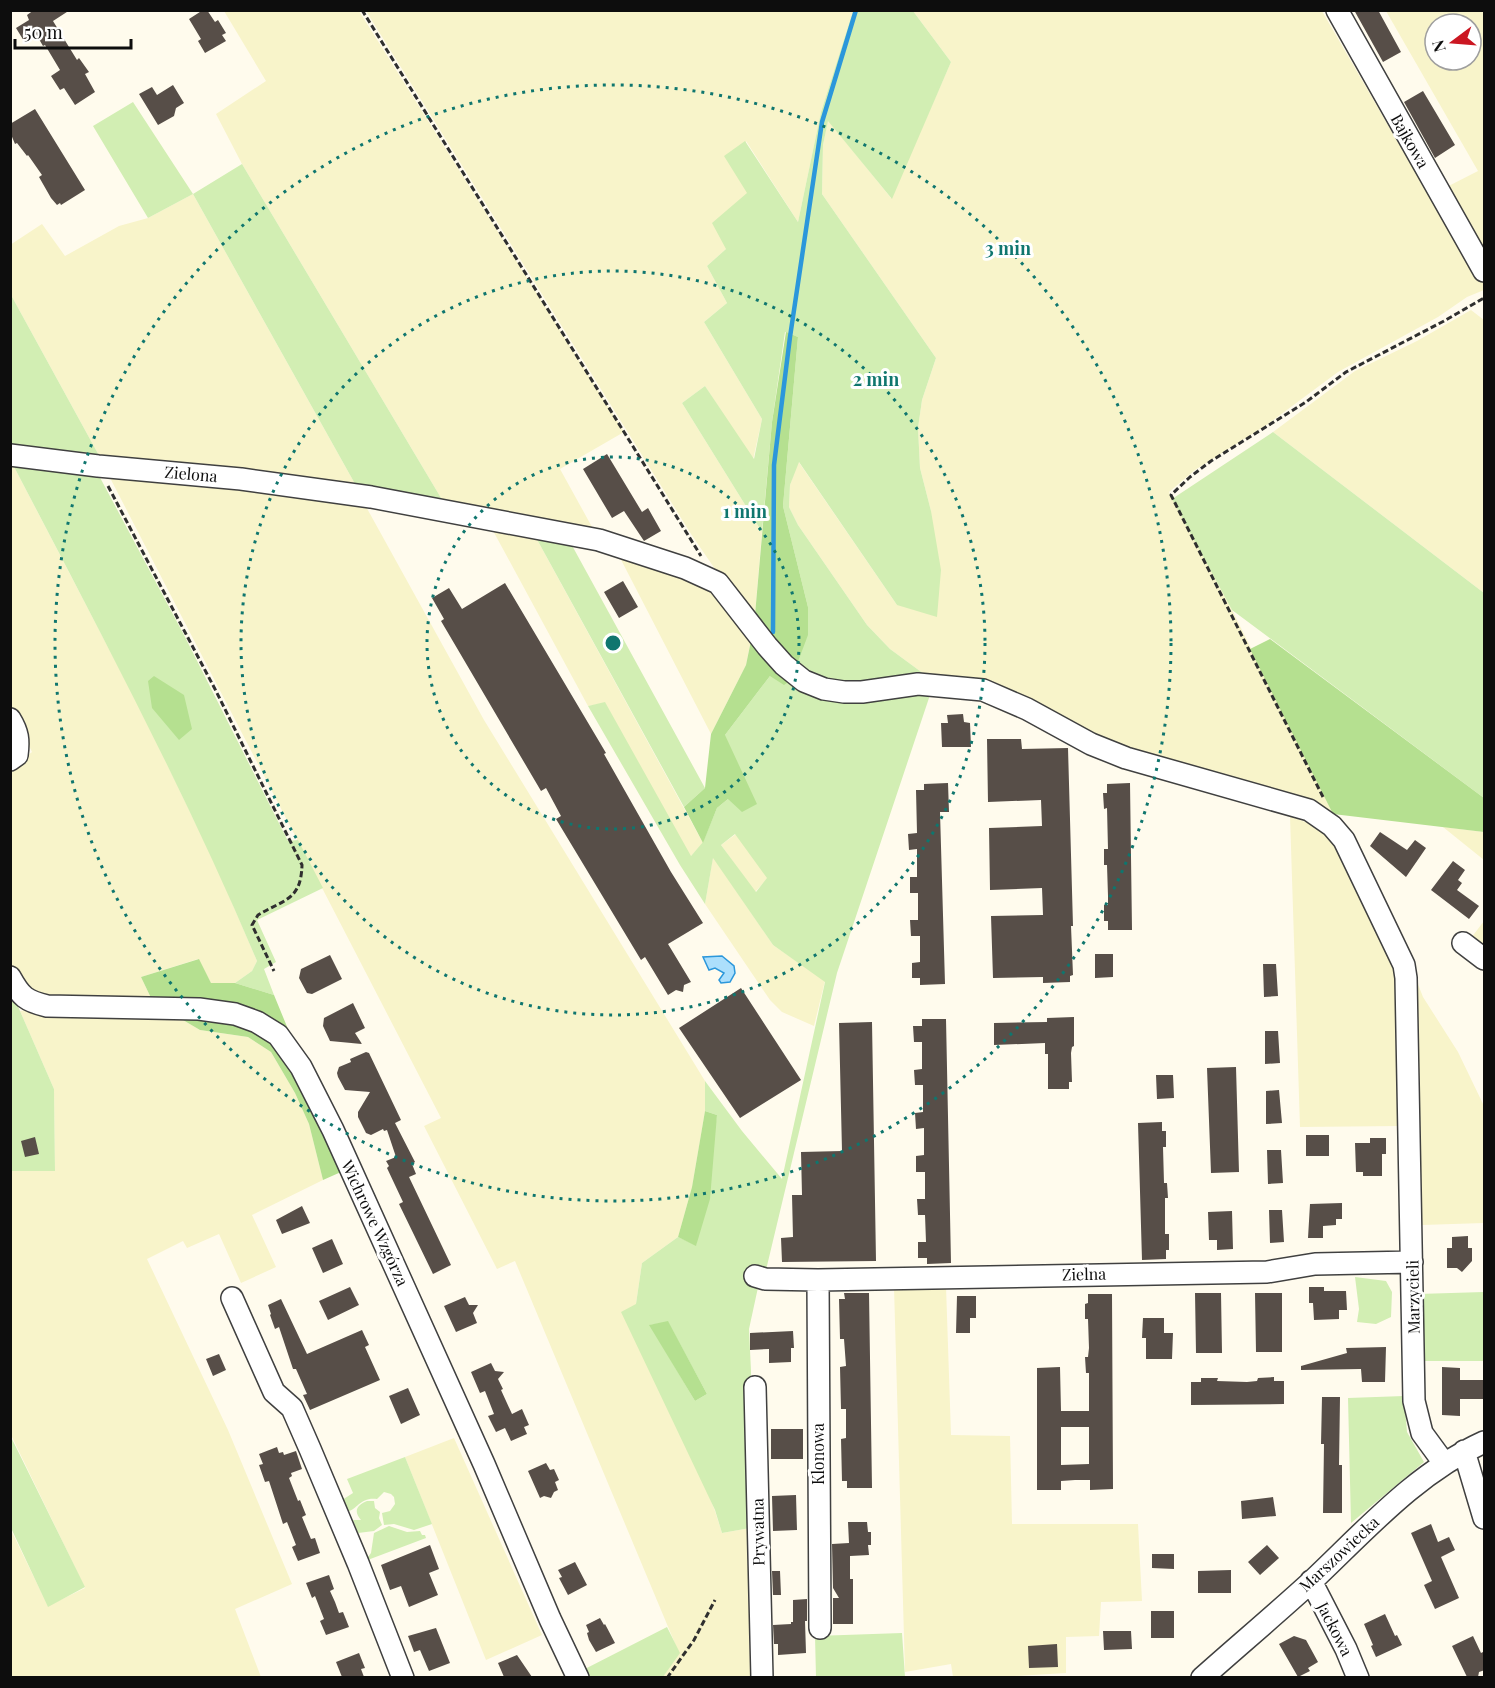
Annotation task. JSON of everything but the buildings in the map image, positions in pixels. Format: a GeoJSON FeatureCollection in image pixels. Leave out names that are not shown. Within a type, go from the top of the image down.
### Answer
{"type":"FeatureCollection","features":[{"type":"Feature","properties":{"kind":"street","name":"Bajkowa"},"geometry":{"type":"LineString","coordinates":[[1337,10],[1485,271]]}},
{"type":"Feature","properties":{"kind":"street","name":"Zielona"},"geometry":{"type":"LineString","coordinates":[[10,455],[98,466],[241,479],[371,497],[598,540],[685,568],[718,583]]}},
{"type":"Feature","properties":{"kind":"street","name":"Marzycieli"},"geometry":{"type":"LineString","coordinates":[[718,583],[767,646],[784,665],[804,681],[844,692],[918,684],[983,690],[1028,709],[1091,744],[1126,758],[1309,810],[1320,817],[1344,840],[1404,965],[1414,1401],[1422,1434],[1444,1463]]}},
{"type":"Feature","properties":{"kind":"street"},"geometry":{"type":"LineString","coordinates":[[10,719],[18,733],[19,742],[17,755],[10,760]]}},
{"type":"Feature","properties":{"kind":"street"},"geometry":{"type":"LineString","coordinates":[[1463,943],[1485,959]]}},
{"type":"Feature","properties":{"kind":"street","name":"Wichrowe Wzgórza"},"geometry":{"type":"LineString","coordinates":[[10,977],[20,994],[31,1002],[47,1006],[199,1009],[235,1014],[257,1022],[278,1035],[293,1055],[333,1130],[484,1464],[550,1619],[578,1677]]}},
{"type":"Feature","properties":{"kind":"street","name":"Zielna"},"geometry":{"type":"LineString","coordinates":[[755,1276],[765,1279],[818,1280],[1267,1272],[1315,1264],[1412,1262]]}},
{"type":"Feature","properties":{"kind":"street","name":"Klonowa"},"geometry":{"type":"LineString","coordinates":[[818,1280],[820,1628]]}},
{"type":"Feature","properties":{"kind":"street"},"geometry":{"type":"LineString","coordinates":[[232,1298],[274,1392],[292,1408],[342,1522],[403,1677]]}},
{"type":"Feature","properties":{"kind":"street","name":"Prywatna"},"geometry":{"type":"LineString","coordinates":[[755,1388],[762,1677]]}},
{"type":"Feature","properties":{"kind":"street","name":"Marszowiecka"},"geometry":{"type":"LineString","coordinates":[[1202,1677],[1414,1486],[1444,1463],[1485,1442]]}},
{"type":"Feature","properties":{"kind":"street"},"geometry":{"type":"LineString","coordinates":[[1464,1451],[1485,1518]]}},
{"type":"Feature","properties":{"kind":"street","name":"Jackowa"},"geometry":{"type":"LineString","coordinates":[[1311,1581],[1346,1648],[1358,1677]]}},
{"type":"Feature","properties":{"kind":"path"},"geometry":{"type":"LineString","coordinates":[[362,10],[718,583]]}},
{"type":"Feature","properties":{"kind":"path"},"geometry":{"type":"LineString","coordinates":[[1323,797],[1172,495],[1211,461],[1306,402],[1346,372],[1485,298]]}},
{"type":"Feature","properties":{"kind":"path"},"geometry":{"type":"LineString","coordinates":[[98,466],[216,691],[302,865],[302,882],[296,893],[258,915],[252,924],[274,971]]}},
{"type":"Feature","properties":{"kind":"path"},"geometry":{"type":"LineString","coordinates":[[667,1677],[694,1640],[715,1600]]}},
{"type":"Feature","properties":{"kind":"shaded area"},"geometry":{"type":"Polygon","coordinates":[[[224,11],[359,11],[624,432],[560,469],[597,536],[447,508],[242,164],[216,114],[266,81],[224,11]]]}},
{"type":"Feature","properties":{"kind":"shaded area"},"geometry":{"type":"Polygon","coordinates":[[[366,11],[853,11],[821,112],[798,222],[746,141],[748,193],[726,249],[707,266],[727,303],[704,322],[762,419],[753,460],[705,386],[682,403],[762,532],[754,626],[691,534],[366,11]]]}},
{"type":"Feature","properties":{"kind":"shaded area"},"geometry":{"type":"Polygon","coordinates":[[[913,11],[1322,11],[1429,196],[1478,171],[1386,11],[1484,11],[1484,290],[1467,297],[1438,317],[1338,372],[1268,424],[1195,470],[1169,492],[1232,610],[1333,814],[1252,783],[1091,736],[924,674],[890,649],[867,625],[798,525],[789,507],[790,485],[798,461],[897,605],[931,511],[920,468],[918,428],[922,400],[936,358],[822,194],[823,145],[828,120],[891,198],[951,62],[913,11]]]}},
{"type":"Feature","properties":{"kind":"shaded area"},"geometry":{"type":"Polygon","coordinates":[[[193,194],[359,491],[102,461],[11,295],[10,245],[42,224],[65,256],[119,226],[148,218],[193,194]]]}},
{"type":"Feature","properties":{"kind":"shaded area"},"geometry":{"type":"Polygon","coordinates":[[[1471,310],[1484,320],[1484,593],[1273,432],[1355,371],[1417,341],[1471,310]]]}},
{"type":"Feature","properties":{"kind":"shaded area"},"geometry":{"type":"Polygon","coordinates":[[[11,461],[144,716],[219,872],[257,961],[252,971],[235,983],[211,983],[198,959],[141,977],[152,1000],[30,997],[11,967],[11,769],[32,752],[11,710],[11,461]]]}},
{"type":"Feature","properties":{"kind":"shaded area"},"geometry":{"type":"Polygon","coordinates":[[[107,472],[364,503],[484,720],[705,1081],[705,1111],[692,1187],[678,1237],[642,1263],[636,1304],[722,1533],[750,1528],[758,1677],[663,1677],[679,1653],[515,1261],[497,1269],[424,1126],[441,1118],[107,472]]]}},
{"type":"Feature","properties":{"kind":"shaded area"},"geometry":{"type":"Polygon","coordinates":[[[491,527],[534,534],[703,843],[690,857],[605,703],[588,706],[491,527]]]}},
{"type":"Feature","properties":{"kind":"shaded area"},"geometry":{"type":"Polygon","coordinates":[[[616,550],[713,585],[752,635],[746,665],[711,734],[616,550]]]}},
{"type":"Feature","properties":{"kind":"shaded area"},"geometry":{"type":"Polygon","coordinates":[[[1290,816],[1318,827],[1333,841],[1389,950],[1399,987],[1401,1126],[1300,1127],[1290,816]]]}},
{"type":"Feature","properties":{"kind":"shaded area"},"geometry":{"type":"Polygon","coordinates":[[[1443,827],[1484,832],[1484,860],[1443,827]]]}},
{"type":"Feature","properties":{"kind":"shaded area"},"geometry":{"type":"Polygon","coordinates":[[[736,834],[768,878],[755,892],[721,845],[736,834]]]}},
{"type":"Feature","properties":{"kind":"shaded area"},"geometry":{"type":"Polygon","coordinates":[[[713,857],[773,945],[825,981],[814,1026],[782,1012],[770,1000],[705,904],[713,857]]]}},
{"type":"Feature","properties":{"kind":"shaded area"},"geometry":{"type":"Polygon","coordinates":[[[1484,921],[1484,949],[1471,938],[1484,921]]]}},
{"type":"Feature","properties":{"kind":"shaded area"},"geometry":{"type":"Polygon","coordinates":[[[1414,974],[1423,997],[1458,1052],[1484,1106],[1484,1223],[1422,1225],[1414,974]]]}},
{"type":"Feature","properties":{"kind":"shaded area"},"geometry":{"type":"Polygon","coordinates":[[[20,1011],[171,1013],[200,1030],[248,1037],[271,1052],[295,1093],[309,1124],[323,1180],[252,1215],[276,1267],[241,1283],[219,1234],[187,1248],[183,1241],[147,1259],[228,1430],[292,1584],[235,1609],[261,1677],[11,1677],[10,1528],[48,1606],[85,1588],[11,1435],[11,1171],[55,1171],[54,1089],[20,1011]]]}},
{"type":"Feature","properties":{"kind":"shaded area"},"geometry":{"type":"Polygon","coordinates":[[[946,1286],[951,1435],[1010,1436],[1012,1524],[1138,1524],[1142,1601],[1101,1602],[1099,1636],[1066,1637],[1066,1673],[953,1677],[951,1664],[905,1672],[894,1287],[946,1286]]]}},
{"type":"Feature","properties":{"kind":"shaded area"},"geometry":{"type":"Polygon","coordinates":[[[454,1438],[542,1635],[486,1660],[405,1457],[454,1438]]]}},
{"type":"Feature","properties":{"kind":"green space"},"geometry":{"type":"Polygon","coordinates":[[[853,11],[913,11],[951,62],[892,199],[828,121],[823,145],[822,194],[936,358],[922,400],[918,428],[920,468],[931,511],[941,570],[937,617],[897,605],[799,462],[790,485],[789,507],[798,525],[867,625],[890,649],[924,674],[931,692],[837,973],[766,1270],[762,1269],[749,1329],[750,1528],[722,1533],[715,1510],[621,1312],[636,1304],[642,1263],[678,1237],[696,1245],[717,1115],[705,1111],[705,1081],[782,1179],[825,982],[773,945],[713,858],[705,904],[588,706],[605,702],[691,856],[703,842],[717,808],[728,799],[725,735],[770,676],[808,607],[783,506],[798,337],[785,332],[772,422],[762,532],[682,403],[705,386],[754,459],[762,419],[704,322],[727,303],[707,266],[726,249],[712,223],[747,193],[724,156],[745,141],[798,222],[821,112],[853,11]],[[735,834],[721,845],[756,892],[767,878],[735,834]],[[668,1322],[650,1325],[695,1401],[707,1394],[668,1322]]]}},
{"type":"Feature","properties":{"kind":"green space"},"geometry":{"type":"Polygon","coordinates":[[[133,102],[193,194],[148,218],[93,126],[133,102]]]}},
{"type":"Feature","properties":{"kind":"green space"},"geometry":{"type":"Polygon","coordinates":[[[242,164],[447,508],[359,491],[193,194],[242,164]]]}},
{"type":"Feature","properties":{"kind":"green space"},"geometry":{"type":"Polygon","coordinates":[[[11,295],[102,461],[11,451],[11,295]]]}},
{"type":"Feature","properties":{"kind":"green space"},"geometry":{"type":"Polygon","coordinates":[[[786,332],[798,337],[783,506],[808,607],[808,635],[791,680],[784,685],[770,676],[725,735],[757,804],[742,812],[728,799],[717,808],[703,843],[684,807],[705,788],[711,734],[746,665],[754,626],[772,422],[786,332]]]}},
{"type":"Feature","properties":{"kind":"green space"},"geometry":{"type":"Polygon","coordinates":[[[1273,432],[1484,593],[1484,798],[1232,610],[1172,499],[1273,432]]]}},
{"type":"Feature","properties":{"kind":"green space"},"geometry":{"type":"Polygon","coordinates":[[[11,461],[96,470],[184,635],[288,841],[298,840],[323,888],[257,920],[276,962],[264,969],[274,995],[235,983],[252,971],[257,961],[170,771],[11,461]]]}},
{"type":"Feature","properties":{"kind":"green space"},"geometry":{"type":"Polygon","coordinates":[[[534,534],[569,540],[705,788],[684,807],[534,534]]]}},
{"type":"Feature","properties":{"kind":"green space"},"geometry":{"type":"Polygon","coordinates":[[[1270,639],[1484,798],[1484,832],[1333,814],[1250,649],[1270,639]]]}},
{"type":"Feature","properties":{"kind":"green space"},"geometry":{"type":"Polygon","coordinates":[[[154,676],[184,695],[192,729],[179,740],[152,708],[148,681],[154,676]]]}},
{"type":"Feature","properties":{"kind":"green space"},"geometry":{"type":"Polygon","coordinates":[[[199,959],[211,983],[235,983],[274,995],[297,1051],[278,1029],[152,1000],[141,977],[199,959]]]}},
{"type":"Feature","properties":{"kind":"green space"},"geometry":{"type":"Polygon","coordinates":[[[10,988],[54,1089],[55,1171],[11,1171],[10,988]]]}},
{"type":"Feature","properties":{"kind":"green space"},"geometry":{"type":"Polygon","coordinates":[[[171,1013],[231,1018],[277,1041],[341,1172],[323,1180],[309,1124],[295,1093],[271,1052],[248,1037],[200,1030],[171,1013]]]}},
{"type":"Feature","properties":{"kind":"green space"},"geometry":{"type":"Polygon","coordinates":[[[705,1111],[717,1115],[710,1199],[696,1246],[678,1237],[692,1187],[705,1111]]]}},
{"type":"Feature","properties":{"kind":"green space"},"geometry":{"type":"Polygon","coordinates":[[[1355,1277],[1386,1281],[1392,1292],[1391,1317],[1376,1324],[1357,1322],[1359,1309],[1355,1277]]]}},
{"type":"Feature","properties":{"kind":"green space"},"geometry":{"type":"Polygon","coordinates":[[[1484,1292],[1484,1361],[1423,1361],[1418,1294],[1484,1292]]]}},
{"type":"Feature","properties":{"kind":"green space"},"geometry":{"type":"Polygon","coordinates":[[[668,1321],[707,1394],[695,1401],[649,1325],[668,1321]]]}},
{"type":"Feature","properties":{"kind":"green space"},"geometry":{"type":"Polygon","coordinates":[[[1404,1396],[1407,1432],[1424,1462],[1351,1523],[1348,1398],[1404,1396]]]}},
{"type":"Feature","properties":{"kind":"green space"},"geometry":{"type":"Polygon","coordinates":[[[10,1435],[85,1587],[48,1607],[11,1528],[10,1435]]]}},
{"type":"Feature","properties":{"kind":"green space"},"geometry":{"type":"Polygon","coordinates":[[[405,1457],[432,1524],[414,1530],[394,1524],[384,1525],[382,1513],[390,1511],[395,1504],[394,1497],[384,1492],[377,1499],[363,1501],[347,1512],[342,1500],[353,1493],[347,1479],[405,1457]]]}},
{"type":"Feature","properties":{"kind":"green space"},"geometry":{"type":"Polygon","coordinates":[[[367,1501],[374,1501],[375,1508],[380,1512],[379,1518],[382,1525],[374,1531],[358,1533],[353,1520],[361,1520],[357,1509],[367,1501]]]}},
{"type":"Feature","properties":{"kind":"green space"},"geometry":{"type":"Polygon","coordinates":[[[389,1526],[407,1532],[420,1531],[426,1538],[365,1561],[371,1553],[374,1533],[389,1526]]]}},
{"type":"Feature","properties":{"kind":"green space"},"geometry":{"type":"Polygon","coordinates":[[[667,1627],[680,1653],[663,1677],[582,1677],[579,1672],[667,1627]]]}},
{"type":"Feature","properties":{"kind":"green space"},"geometry":{"type":"Polygon","coordinates":[[[902,1633],[905,1677],[816,1677],[815,1636],[902,1633]]]}},
{"type":"Feature","properties":{"kind":"water"},"geometry":{"type":"Polygon","coordinates":[[[722,956],[734,966],[735,973],[730,982],[721,983],[719,980],[724,973],[715,968],[709,970],[703,957],[722,956]]]}},
{"type":"Feature","properties":{"kind":"waterway"},"geometry":{"type":"LineString","coordinates":[[773,632],[774,465],[790,337],[822,122],[856,10]]}}]}
